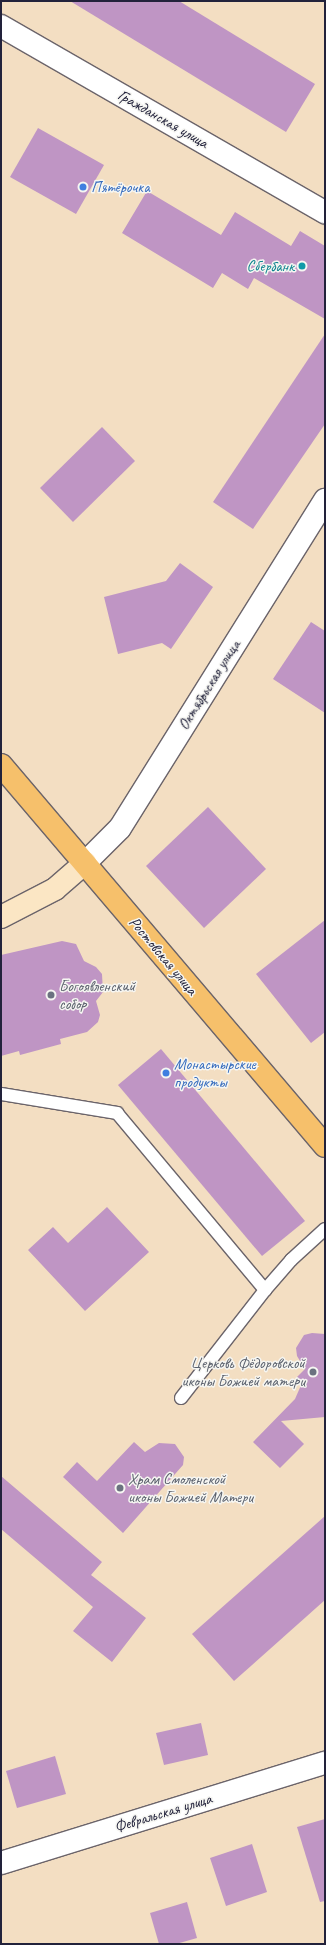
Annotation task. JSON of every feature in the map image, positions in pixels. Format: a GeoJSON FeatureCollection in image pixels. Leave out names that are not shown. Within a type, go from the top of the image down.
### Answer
{"type":"FeatureCollection","features":[{"type":"Feature","properties":{"kind":"main road","name":"Ростовская улица"},"geometry":{"type":"LineString","coordinates":[[1,765],[325,1146]]}},
{"type":"Feature","properties":{"kind":"main road"},"geometry":{"type":"LineString","coordinates":[[1,917],[55,888],[85,863]]}},
{"type":"Feature","properties":{"kind":"street","name":"Гражданская улица"},"geometry":{"type":"LineString","coordinates":[[1,26],[325,212]]}},
{"type":"Feature","properties":{"kind":"street","name":"Октябрьская улица"},"geometry":{"type":"LineString","coordinates":[[85,863],[120,828],[325,500]]}},
{"type":"Feature","properties":{"kind":"street","name":"Февральская улица"},"geometry":{"type":"LineString","coordinates":[[1,1863],[325,1763]]}},
{"type":"Feature","properties":{"kind":"lane"},"geometry":{"type":"LineString","coordinates":[[1,1094],[117,1113],[265,1290]]}},
{"type":"Feature","properties":{"kind":"lane"},"geometry":{"type":"LineString","coordinates":[[181,1398],[265,1290],[291,1260],[325,1229]]}},
{"type":"Feature","properties":{"kind":"building"},"geometry":{"type":"Polygon","coordinates":[[[70,1],[179,1],[315,84],[286,132],[70,1]]]}},
{"type":"Feature","properties":{"kind":"building"},"geometry":{"type":"Polygon","coordinates":[[[38,128],[104,165],[76,214],[10,177],[38,128]]]}},
{"type":"Feature","properties":{"kind":"building"},"geometry":{"type":"Polygon","coordinates":[[[147,191],[221,235],[235,212],[291,246],[300,231],[325,246],[325,319],[254,278],[248,289],[222,273],[213,288],[122,233],[147,191]]]}},
{"type":"Feature","properties":{"kind":"building"},"geometry":{"type":"Polygon","coordinates":[[[325,334],[325,424],[253,529],[213,502],[325,334]]]}},
{"type":"Feature","properties":{"kind":"building"},"geometry":{"type":"Polygon","coordinates":[[[102,427],[135,461],[73,522],[40,488],[102,427]]]}},
{"type":"Feature","properties":{"kind":"building"},"geometry":{"type":"Polygon","coordinates":[[[180,563],[213,587],[171,649],[162,643],[118,654],[104,597],[166,581],[180,563]]]}},
{"type":"Feature","properties":{"kind":"building"},"geometry":{"type":"Polygon","coordinates":[[[311,622],[325,631],[325,713],[273,679],[311,622]]]}},
{"type":"Feature","properties":{"kind":"building"},"geometry":{"type":"Polygon","coordinates":[[[208,807],[266,869],[204,928],[146,866],[208,807]]]}},
{"type":"Feature","properties":{"kind":"building"},"geometry":{"type":"Polygon","coordinates":[[[325,920],[325,1032],[311,1043],[256,974],[325,920]]]}},
{"type":"Feature","properties":{"kind":"building","name":"Богоявленский собор"},"geometry":{"type":"Polygon","coordinates":[[[62,941],[76,944],[84,961],[96,967],[102,974],[103,992],[96,1001],[100,1015],[98,1022],[87,1032],[60,1039],[61,1044],[20,1055],[19,1051],[1,1056],[1,955],[62,941]]]}},
{"type":"Feature","properties":{"kind":"building"},"geometry":{"type":"Polygon","coordinates":[[[161,1049],[305,1221],[262,1256],[118,1085],[161,1049]]]}},
{"type":"Feature","properties":{"kind":"building"},"geometry":{"type":"Polygon","coordinates":[[[107,1207],[149,1252],[85,1311],[28,1250],[53,1227],[68,1243],[107,1207]]]}},
{"type":"Feature","properties":{"kind":"building"},"geometry":{"type":"Polygon","coordinates":[[[312,1333],[325,1334],[325,1417],[281,1421],[304,1444],[280,1468],[253,1442],[295,1399],[302,1383],[297,1377],[305,1369],[297,1356],[296,1348],[304,1335],[312,1333]]]}},
{"type":"Feature","properties":{"kind":"building","name":"Храм Смоленской иконы Божией Матери"},"geometry":{"type":"Polygon","coordinates":[[[134,1442],[145,1452],[159,1443],[175,1444],[184,1457],[183,1465],[123,1533],[63,1477],[77,1462],[97,1481],[134,1442]]]}},
{"type":"Feature","properties":{"kind":"building"},"geometry":{"type":"Polygon","coordinates":[[[1,1476],[102,1562],[91,1575],[146,1618],[112,1662],[73,1631],[93,1607],[1,1529],[1,1476]]]}},
{"type":"Feature","properties":{"kind":"building"},"geometry":{"type":"Polygon","coordinates":[[[325,1516],[325,1600],[234,1681],[192,1634],[325,1516]]]}},
{"type":"Feature","properties":{"kind":"building"},"geometry":{"type":"Polygon","coordinates":[[[201,1723],[208,1755],[164,1765],[156,1733],[201,1723]]]}},
{"type":"Feature","properties":{"kind":"building"},"geometry":{"type":"Polygon","coordinates":[[[55,1756],[66,1794],[17,1808],[6,1771],[55,1756]]]}},
{"type":"Feature","properties":{"kind":"building"},"geometry":{"type":"Polygon","coordinates":[[[325,1819],[325,1901],[320,1902],[297,1827],[325,1819]]]}},
{"type":"Feature","properties":{"kind":"building"},"geometry":{"type":"Polygon","coordinates":[[[252,1844],[267,1892],[226,1906],[210,1858],[252,1844]]]}},
{"type":"Feature","properties":{"kind":"building"},"geometry":{"type":"Polygon","coordinates":[[[187,1902],[197,1938],[176,1944],[159,1944],[150,1913],[187,1902]]]}},
{"type":"Feature","properties":{"kind":"place","name":"Пятёрочка"},"geometry":{"type":"Point","coordinates":[83,187]}},
{"type":"Feature","properties":{"kind":"place","name":"Сбербанк"},"geometry":{"type":"Point","coordinates":[302,266]}},
{"type":"Feature","properties":{"kind":"place","name":"Богоявленский собор"},"geometry":{"type":"Point","coordinates":[51,995]}},
{"type":"Feature","properties":{"kind":"place","name":"Монастырские продукты"},"geometry":{"type":"Point","coordinates":[166,1073]}},
{"type":"Feature","properties":{"kind":"place","name":"Церковь Фёдоровской иконы Божией матери"},"geometry":{"type":"Point","coordinates":[313,1372]}},
{"type":"Feature","properties":{"kind":"place","name":"Храм Смоленской иконы Божией Матери"},"geometry":{"type":"Point","coordinates":[120,1488]}}]}
